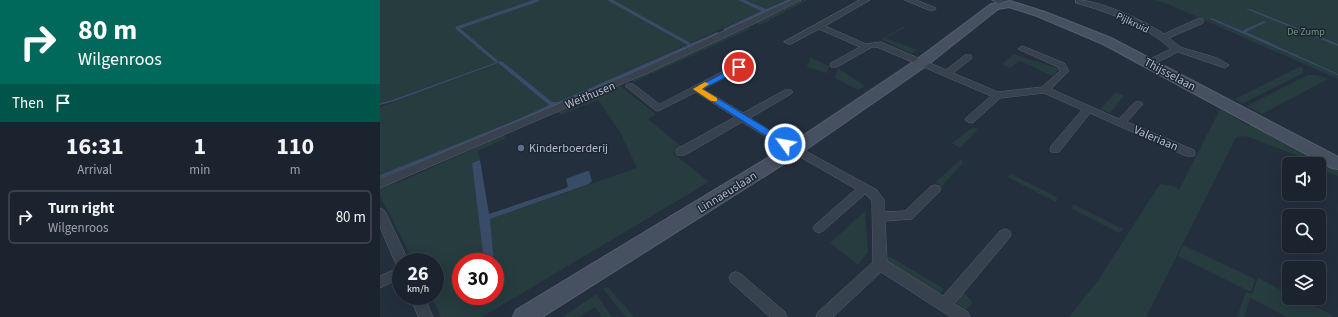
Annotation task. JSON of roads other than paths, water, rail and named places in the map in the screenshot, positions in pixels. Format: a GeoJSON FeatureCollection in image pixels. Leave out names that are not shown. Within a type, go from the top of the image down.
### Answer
{"type":"FeatureCollection","features":[{"type":"Feature","properties":{"kind":"street","name":"Weithusen"},"geometry":{"type":"LineString","coordinates":[[380,184],[622,81],[749,24],[797,0]]}},
{"type":"Feature","properties":{"kind":"street"},"geometry":{"type":"LineString","coordinates":[[788,42],[866,0]]}},
{"type":"Feature","properties":{"kind":"street"},"geometry":{"type":"LineString","coordinates":[[915,1],[932,8]]}},
{"type":"Feature","properties":{"kind":"street","name":"Pijlkruid"},"geometry":{"type":"LineString","coordinates":[[1079,1],[1108,10],[1164,37],[1177,49],[1214,60],[1225,66]]}},
{"type":"Feature","properties":{"kind":"street","name":"Thijsselaan"},"geometry":{"type":"LineString","coordinates":[[999,2],[1010,4],[1080,29],[1148,63],[1338,164]]}},
{"type":"Feature","properties":{"kind":"street","name":"Linnaeuslaan"},"geometry":{"type":"LineString","coordinates":[[524,317],[795,149],[921,63],[999,2]]}},
{"type":"Feature","properties":{"kind":"street","name":"Pijlkruid"},"geometry":{"type":"LineString","coordinates":[[1164,37],[1200,21]]}},
{"type":"Feature","properties":{"kind":"street"},"geometry":{"type":"LineString","coordinates":[[819,26],[866,47]]}},
{"type":"Feature","properties":{"kind":"street","name":"Valeriaan"},"geometry":{"type":"LineString","coordinates":[[866,47],[878,44],[997,95],[1045,90],[1190,153]]}},
{"type":"Feature","properties":{"kind":"street"},"geometry":{"type":"LineString","coordinates":[[834,65],[866,47]]}},
{"type":"Feature","properties":{"kind":"street"},"geometry":{"type":"LineString","coordinates":[[1022,49],[1061,65],[1065,71],[1045,90]]}},
{"type":"Feature","properties":{"kind":"street"},"geometry":{"type":"LineString","coordinates":[[1148,63],[1177,49]]}},
{"type":"Feature","properties":{"kind":"street"},"geometry":{"type":"LineString","coordinates":[[946,74],[968,58]]}},
{"type":"Feature","properties":{"kind":"street"},"geometry":{"type":"LineString","coordinates":[[630,86],[658,108],[744,64]]}},
{"type":"Feature","properties":{"kind":"street"},"geometry":{"type":"LineString","coordinates":[[697,89],[795,149],[873,193],[878,200],[880,264],[823,317]]}},
{"type":"Feature","properties":{"kind":"street"},"geometry":{"type":"LineString","coordinates":[[681,152],[788,92]]}},
{"type":"Feature","properties":{"kind":"street"},"geometry":{"type":"LineString","coordinates":[[970,120],[997,95]]}},
{"type":"Feature","properties":{"kind":"street","name":"Valeriaan"},"geometry":{"type":"LineString","coordinates":[[1121,123],[1138,104]]}},
{"type":"Feature","properties":{"kind":"street"},"geometry":{"type":"LineString","coordinates":[[1055,149],[1088,108]]}},
{"type":"Feature","properties":{"kind":"street"},"geometry":{"type":"LineString","coordinates":[[819,228],[864,188]]}},
{"type":"Feature","properties":{"kind":"street"},"geometry":{"type":"LineString","coordinates":[[879,217],[908,216],[935,189]]}},
{"type":"Feature","properties":{"kind":"street"},"geometry":{"type":"LineString","coordinates":[[380,213],[398,253]]}},
{"type":"Feature","properties":{"kind":"street"},"geometry":{"type":"LineString","coordinates":[[945,304],[1005,234]]}},
{"type":"Feature","properties":{"kind":"street"},"geometry":{"type":"LineString","coordinates":[[880,264],[945,304],[963,317]]}},
{"type":"Feature","properties":{"kind":"street"},"geometry":{"type":"LineString","coordinates":[[380,282],[392,276]]}},
{"type":"Feature","properties":{"kind":"street"},"geometry":{"type":"LineString","coordinates":[[736,278],[780,317]]}},
{"type":"Feature","properties":{"kind":"street"},"geometry":{"type":"LineString","coordinates":[[421,305],[426,317]]}},
{"type":"Feature","properties":{"kind":"water"},"geometry":{"type":"Polygon","coordinates":[[[738,0],[745,0],[766,9],[787,0],[793,0],[726,31],[723,29],[761,11],[738,0]]]}},
{"type":"Feature","properties":{"kind":"water"},"geometry":{"type":"Polygon","coordinates":[[[1246,9],[1250,9],[1338,44],[1338,46],[1246,9]]]}},
{"type":"Feature","properties":{"kind":"water"},"geometry":{"type":"Polygon","coordinates":[[[1212,18],[1242,31],[1264,21],[1266,22],[1246,32],[1338,75],[1210,19],[1212,18]]]}},
{"type":"Feature","properties":{"kind":"water"},"geometry":{"type":"Polygon","coordinates":[[[717,32],[720,34],[523,121],[380,178],[380,175],[521,118],[549,105],[498,63],[395,101],[380,105],[380,103],[500,61],[552,102],[558,102],[717,32]]]}},
{"type":"Feature","properties":{"kind":"water"},"geometry":{"type":"Polygon","coordinates":[[[480,160],[489,214],[566,188],[568,186],[566,179],[587,171],[589,171],[592,181],[589,184],[490,219],[493,253],[483,253],[472,163],[480,160]]]}},
{"type":"Feature","properties":{"kind":"waterway"},"geometry":{"type":"LineString","coordinates":[[496,61],[457,28],[538,0]]}},
{"type":"Feature","properties":{"kind":"waterway"},"geometry":{"type":"LineString","coordinates":[[610,0],[689,44]]}},
{"type":"Feature","properties":{"kind":"place","name":"Kinderboerderij"},"geometry":{"type":"Point","coordinates":[521,148]}},
{"type":"Feature","properties":{"kind":"park label","name":"De Zump"},"geometry":{"type":"Point","coordinates":[1306,31]}}]}
